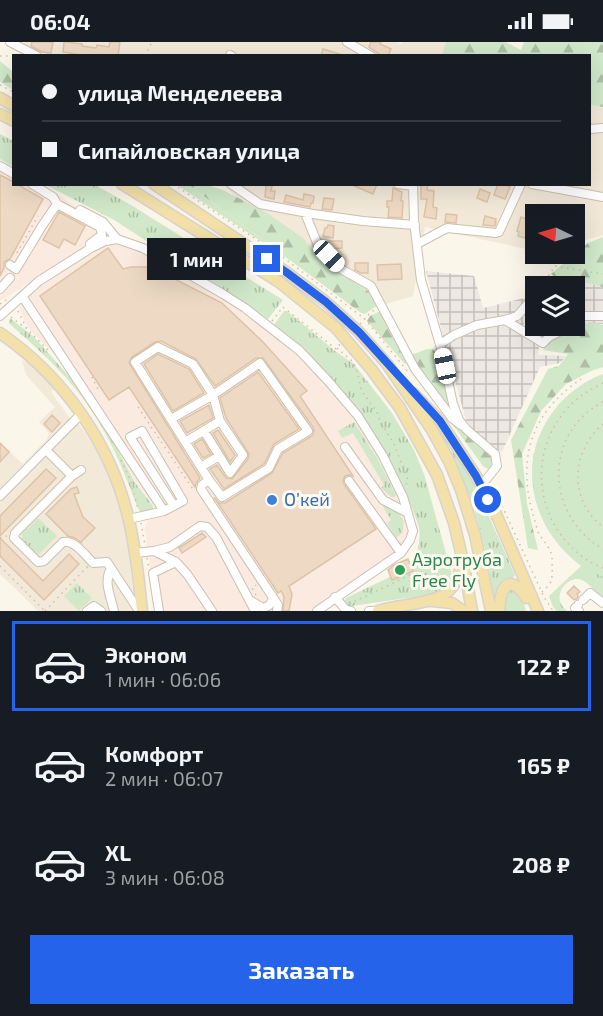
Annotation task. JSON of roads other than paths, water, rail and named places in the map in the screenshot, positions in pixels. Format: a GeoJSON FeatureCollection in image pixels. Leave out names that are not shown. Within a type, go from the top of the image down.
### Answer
{"type":"FeatureCollection","features":[{"type":"Feature","properties":{"kind":"main road"},"geometry":{"type":"LineString","coordinates":[[125,186],[279,282],[336,328],[371,369],[400,408],[437,475],[454,523],[472,611]]}},
{"type":"Feature","properties":{"kind":"main road"},"geometry":{"type":"LineString","coordinates":[[157,186],[318,296],[359,332],[440,421],[496,514],[538,611]]}},
{"type":"Feature","properties":{"kind":"main road"},"geometry":{"type":"LineString","coordinates":[[0,333],[44,369],[63,390],[81,414],[111,465],[129,519],[135,553],[140,611]]}},
{"type":"Feature","properties":{"kind":"main road"},"geometry":{"type":"LineString","coordinates":[[387,364],[432,430],[449,461],[475,535],[491,611]]}},
{"type":"Feature","properties":{"kind":"main road"},"geometry":{"type":"LineString","coordinates":[[420,602],[441,596],[448,591],[454,585],[463,561]]}},
{"type":"Feature","properties":{"kind":"main road"},"geometry":{"type":"LineString","coordinates":[[500,611],[502,591],[510,584],[520,588],[531,611]]}},
{"type":"Feature","properties":{"kind":"main road"},"geometry":{"type":"LineString","coordinates":[[379,611],[388,607],[436,601],[452,603],[464,611]]}},
{"type":"Feature","properties":{"kind":"street"},"geometry":{"type":"LineString","coordinates":[[10,42],[34,54]]}},
{"type":"Feature","properties":{"kind":"street"},"geometry":{"type":"LineString","coordinates":[[347,42],[368,54]]}},
{"type":"Feature","properties":{"kind":"street"},"geometry":{"type":"LineString","coordinates":[[35,186],[53,197],[61,206],[100,227],[102,235],[45,271],[39,281]]}},
{"type":"Feature","properties":{"kind":"street"},"geometry":{"type":"LineString","coordinates":[[234,186],[260,204],[363,221],[414,225]]}},
{"type":"Feature","properties":{"kind":"street"},"geometry":{"type":"LineString","coordinates":[[413,186],[414,225],[421,280],[440,344],[453,404],[459,420],[466,429]]}},
{"type":"Feature","properties":{"kind":"street"},"geometry":{"type":"LineString","coordinates":[[417,244],[447,228],[499,232],[520,186]]}},
{"type":"Feature","properties":{"kind":"street"},"geometry":{"type":"LineString","coordinates":[[543,186],[603,197]]}},
{"type":"Feature","properties":{"kind":"street"},"geometry":{"type":"LineString","coordinates":[[10,265],[16,269],[36,221],[61,206],[79,210],[103,222],[117,240]]}},
{"type":"Feature","properties":{"kind":"street"},"geometry":{"type":"LineString","coordinates":[[305,213],[318,245],[341,268],[371,286],[415,369],[452,418],[495,454],[497,466],[481,486]]}},
{"type":"Feature","properties":{"kind":"street"},"geometry":{"type":"LineString","coordinates":[[0,316],[39,281],[91,248],[105,241],[117,240],[143,248],[223,294],[300,351],[358,416],[383,456],[403,497],[412,531],[410,540],[401,553],[316,611]]}},
{"type":"Feature","properties":{"kind":"street"},"geometry":{"type":"LineString","coordinates":[[0,289],[10,278]]}},
{"type":"Feature","properties":{"kind":"street"},"geometry":{"type":"LineString","coordinates":[[22,296],[164,511]]}},
{"type":"Feature","properties":{"kind":"street"},"geometry":{"type":"LineString","coordinates":[[0,305],[13,304]]}},
{"type":"Feature","properties":{"kind":"street"},"geometry":{"type":"LineString","coordinates":[[440,344],[477,325],[505,320],[517,315],[525,307]]}},
{"type":"Feature","properties":{"kind":"street"},"geometry":{"type":"LineString","coordinates":[[585,316],[603,316]]}},
{"type":"Feature","properties":{"kind":"street"},"geometry":{"type":"LineString","coordinates":[[505,320],[525,332]]}},
{"type":"Feature","properties":{"kind":"street"},"geometry":{"type":"LineString","coordinates":[[531,336],[543,343],[551,336]]}},
{"type":"Feature","properties":{"kind":"street"},"geometry":{"type":"LineString","coordinates":[[171,419],[213,395],[260,363],[308,432],[278,449],[269,468],[222,497],[209,480],[135,362],[158,347],[193,364],[213,395],[220,421],[243,455],[230,472],[204,431]]}},
{"type":"Feature","properties":{"kind":"street"},"geometry":{"type":"LineString","coordinates":[[0,496],[81,414]]}},
{"type":"Feature","properties":{"kind":"street"},"geometry":{"type":"LineString","coordinates":[[185,442],[220,421]]}},
{"type":"Feature","properties":{"kind":"street"},"geometry":{"type":"LineString","coordinates":[[129,519],[164,511],[174,506],[183,501],[142,431],[130,437],[174,506]]}},
{"type":"Feature","properties":{"kind":"street"},"geometry":{"type":"LineString","coordinates":[[345,447],[383,500],[408,513]]}},
{"type":"Feature","properties":{"kind":"street"},"geometry":{"type":"LineString","coordinates":[[46,450],[72,476]]}},
{"type":"Feature","properties":{"kind":"street"},"geometry":{"type":"LineString","coordinates":[[201,467],[219,456]]}},
{"type":"Feature","properties":{"kind":"street"},"geometry":{"type":"LineString","coordinates":[[81,470],[72,476],[15,533],[14,538],[38,562],[44,561],[63,542],[69,541],[92,562],[98,564],[107,562],[140,611]]}},
{"type":"Feature","properties":{"kind":"street"},"geometry":{"type":"LineString","coordinates":[[209,480],[202,484],[201,489],[278,605],[277,611]]}},
{"type":"Feature","properties":{"kind":"street"},"geometry":{"type":"LineString","coordinates":[[349,481],[401,553]]}},
{"type":"Feature","properties":{"kind":"street"},"geometry":{"type":"LineString","coordinates":[[135,553],[170,547],[200,526],[207,527],[216,537],[255,611]]}},
{"type":"Feature","properties":{"kind":"street"},"geometry":{"type":"LineString","coordinates":[[154,550],[176,562],[212,611]]}},
{"type":"Feature","properties":{"kind":"street"},"geometry":{"type":"LineString","coordinates":[[159,611],[153,573],[176,562]]}},
{"type":"Feature","properties":{"kind":"street"},"geometry":{"type":"LineString","coordinates":[[111,568],[107,580],[114,611]]}},
{"type":"Feature","properties":{"kind":"street"},"geometry":{"type":"LineString","coordinates":[[580,605],[590,593],[603,603]]}},
{"type":"Feature","properties":{"kind":"street"},"geometry":{"type":"LineString","coordinates":[[250,601],[263,608],[268,607],[273,597]]}},
{"type":"Feature","properties":{"kind":"street"},"geometry":{"type":"LineString","coordinates":[[335,597],[347,609]]}},
{"type":"Feature","properties":{"kind":"street"},"geometry":{"type":"LineString","coordinates":[[87,611],[95,606],[101,611]]}},
{"type":"Feature","properties":{"kind":"street"},"geometry":{"type":"LineString","coordinates":[[369,611],[379,611]]}},
{"type":"Feature","properties":{"kind":"place","name":"О’кей"},"geometry":{"type":"Point","coordinates":[272,500]}},
{"type":"Feature","properties":{"kind":"place","name":"Аэротруба Free Fly"},"geometry":{"type":"Point","coordinates":[400,570]}}]}
